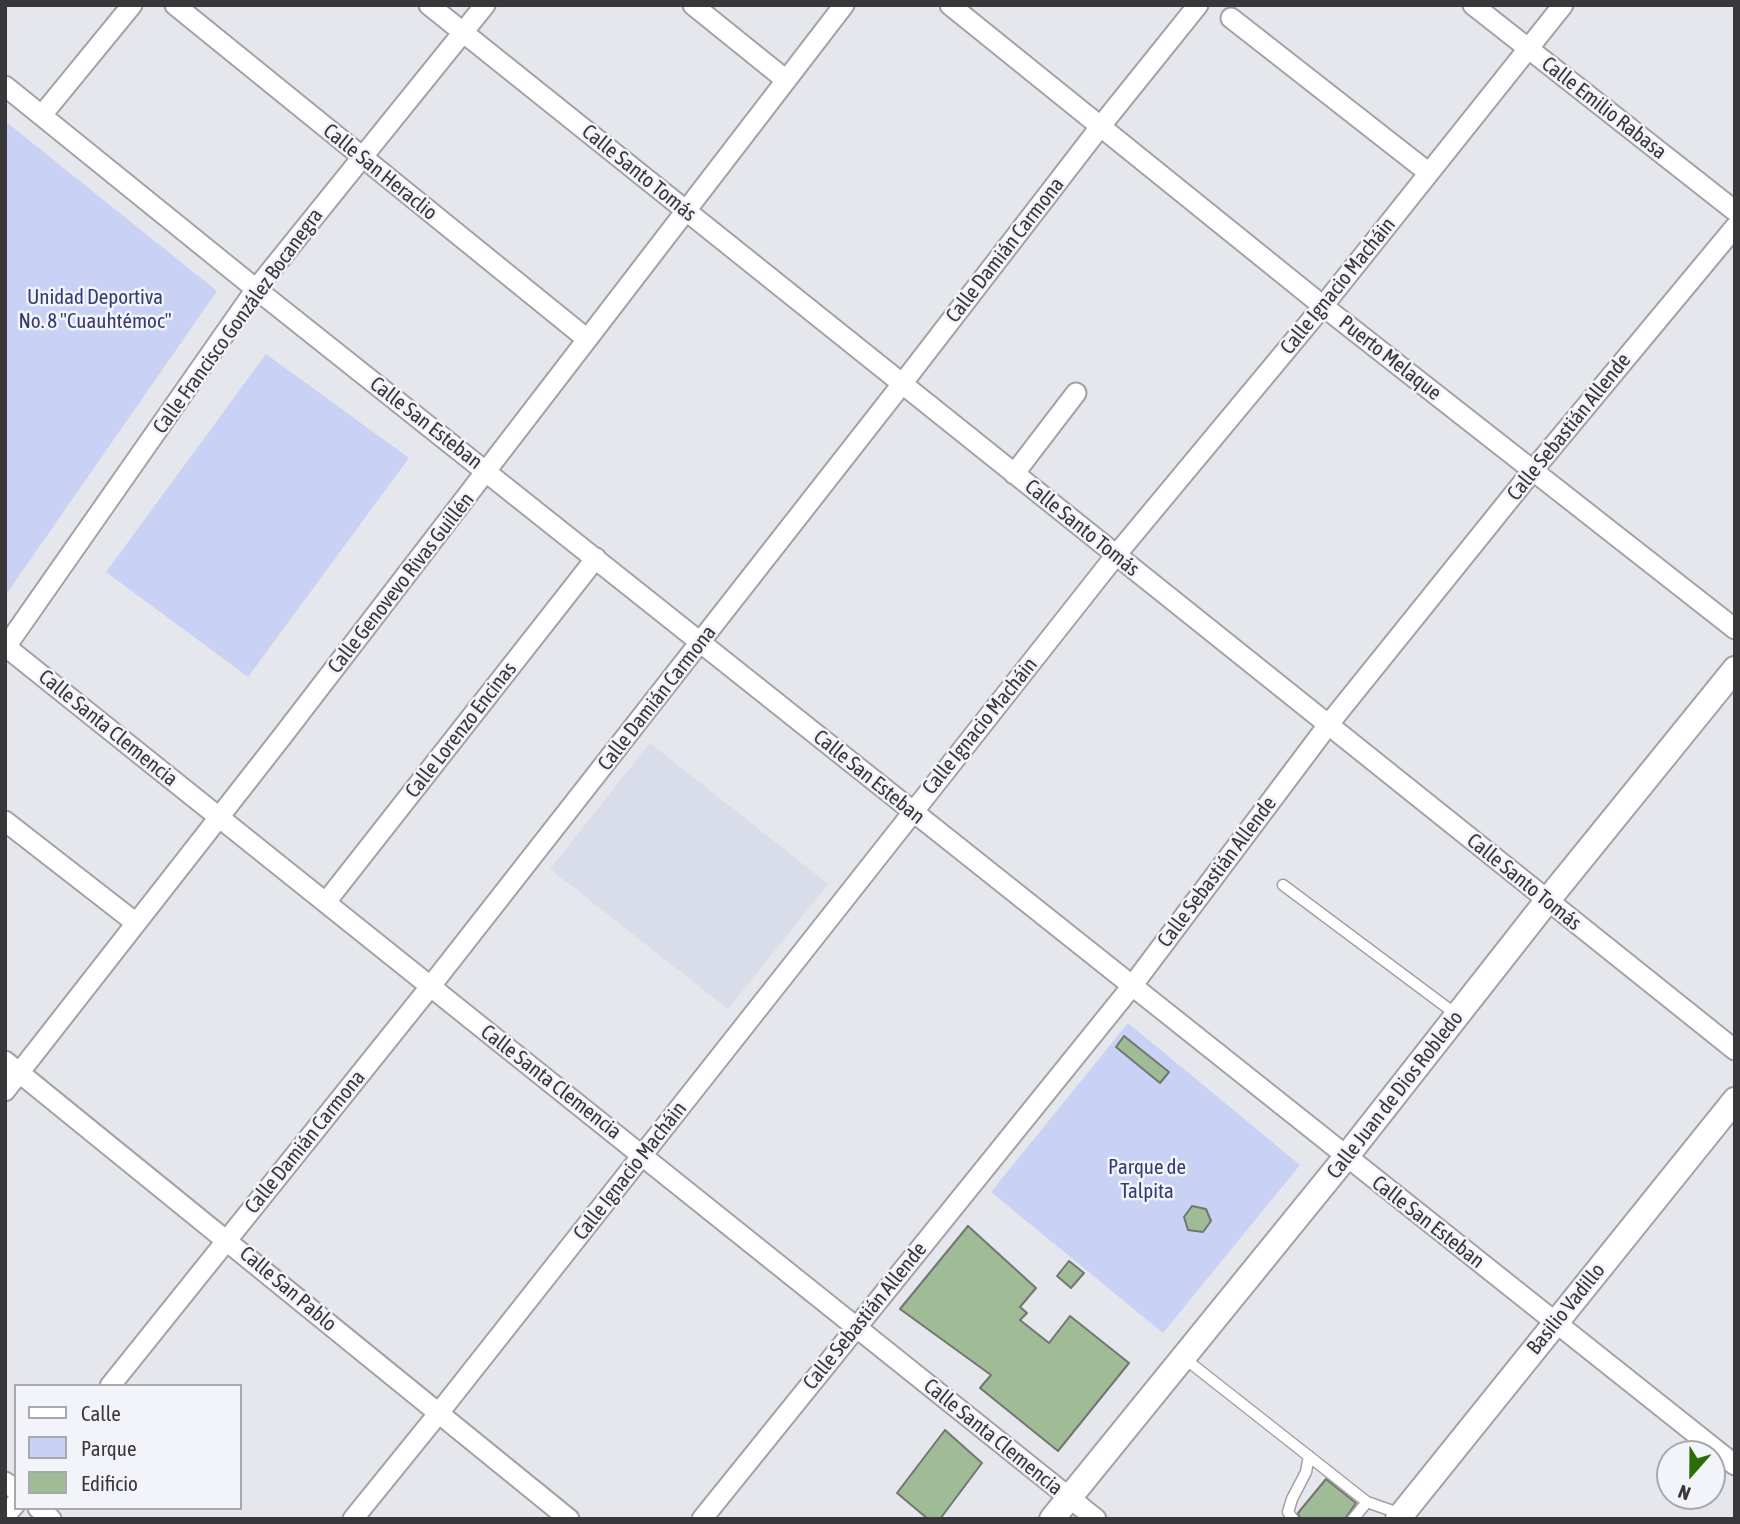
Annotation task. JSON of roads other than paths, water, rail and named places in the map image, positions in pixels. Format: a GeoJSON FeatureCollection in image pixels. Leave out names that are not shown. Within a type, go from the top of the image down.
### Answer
{"type":"FeatureCollection","features":[{"type":"Feature","properties":{"kind":"street"},"geometry":{"type":"LineString","coordinates":[[42,115],[132,5]]}},
{"type":"Feature","properties":{"kind":"street","name":"Calle San Heraclio"},"geometry":{"type":"LineString","coordinates":[[175,5],[587,339]]}},
{"type":"Feature","properties":{"kind":"street","name":"Calle Santo Tomás"},"geometry":{"type":"LineString","coordinates":[[429,5],[1735,1050]]}},
{"type":"Feature","properties":{"kind":"street","name":"Calle Francisco González Bocanegra"},"geometry":{"type":"LineString","coordinates":[[6,647],[256,289],[485,5]]}},
{"type":"Feature","properties":{"kind":"street"},"geometry":{"type":"LineString","coordinates":[[693,5],[786,80]]}},
{"type":"Feature","properties":{"kind":"street","name":"Calle Genovevo Rivas Guillén"},"geometry":{"type":"LineString","coordinates":[[5,1091],[12,1066],[136,923],[220,817],[844,5]]}},
{"type":"Feature","properties":{"kind":"street","name":"Puerto Melaque"},"geometry":{"type":"LineString","coordinates":[[950,5],[1323,306],[1735,629]]}},
{"type":"Feature","properties":{"kind":"street","name":"Calle Damián Carmona"},"geometry":{"type":"LineString","coordinates":[[112,1384],[430,987],[1198,5]]}},
{"type":"Feature","properties":{"kind":"street","name":"Calle Emilio Rabasa"},"geometry":{"type":"LineString","coordinates":[[1474,5],[1735,211]]}},
{"type":"Feature","properties":{"kind":"street","name":"Calle Ignacio Macháin"},"geometry":{"type":"LineString","coordinates":[[353,1519],[1116,555],[1323,306],[1563,5]]}},
{"type":"Feature","properties":{"kind":"street"},"geometry":{"type":"LineString","coordinates":[[1231,18],[1429,173]]}},
{"type":"Feature","properties":{"kind":"street","name":"Calle San Esteban"},"geometry":{"type":"LineString","coordinates":[[5,86],[912,812],[1735,1465]]}},
{"type":"Feature","properties":{"kind":"street","name":"Calle Sebastián Allende"},"geometry":{"type":"LineString","coordinates":[[702,1519],[1132,986],[1328,725],[1534,469],[1735,227]]}},
{"type":"Feature","properties":{"kind":"street"},"geometry":{"type":"LineString","coordinates":[[1014,474],[1076,393]]}},
{"type":"Feature","properties":{"kind":"street","name":"Calle Lorenzo Encinas"},"geometry":{"type":"LineString","coordinates":[[326,902],[596,558]]}},
{"type":"Feature","properties":{"kind":"street","name":"Calle Santa Clemencia"},"geometry":{"type":"LineString","coordinates":[[6,647],[1096,1519]]}},
{"type":"Feature","properties":{"kind":"street","name":"Calle Juan de Dios Robledo"},"geometry":{"type":"LineString","coordinates":[[1052,1519],[1346,1157],[1547,901],[1735,669]]}},
{"type":"Feature","properties":{"kind":"street"},"geometry":{"type":"LineString","coordinates":[[5,821],[136,923]]}},
{"type":"Feature","properties":{"kind":"street","name":"Calle San Pablo"},"geometry":{"type":"LineString","coordinates":[[12,1066],[569,1519]]}},
{"type":"Feature","properties":{"kind":"street","name":"Basilio Vadillo"},"geometry":{"type":"LineString","coordinates":[[1400,1516],[1735,1100]]}},
{"type":"Feature","properties":{"kind":"lane"},"geometry":{"type":"LineString","coordinates":[[1283,885],[1458,1015]]}},
{"type":"Feature","properties":{"kind":"lane"},"geometry":{"type":"LineString","coordinates":[[1183,1357],[1367,1502],[1400,1516]]}},
{"type":"Feature","properties":{"kind":"lane"},"geometry":{"type":"LineString","coordinates":[[1293,1519],[1288,1512],[1306,1472],[1309,1456]]}},
{"type":"Feature","properties":{"kind":"lane"},"geometry":{"type":"LineString","coordinates":[[1353,1519],[1367,1502]]}},
{"type":"Feature","properties":{"kind":"park label","name":"Unidad Deportiva No. 8 \"Cuauhtémoc\""},"geometry":{"type":"Point","coordinates":[95,309]}},
{"type":"Feature","properties":{"kind":"park label","name":"Parque de Talpita"},"geometry":{"type":"Point","coordinates":[1147,1179]}}]}
